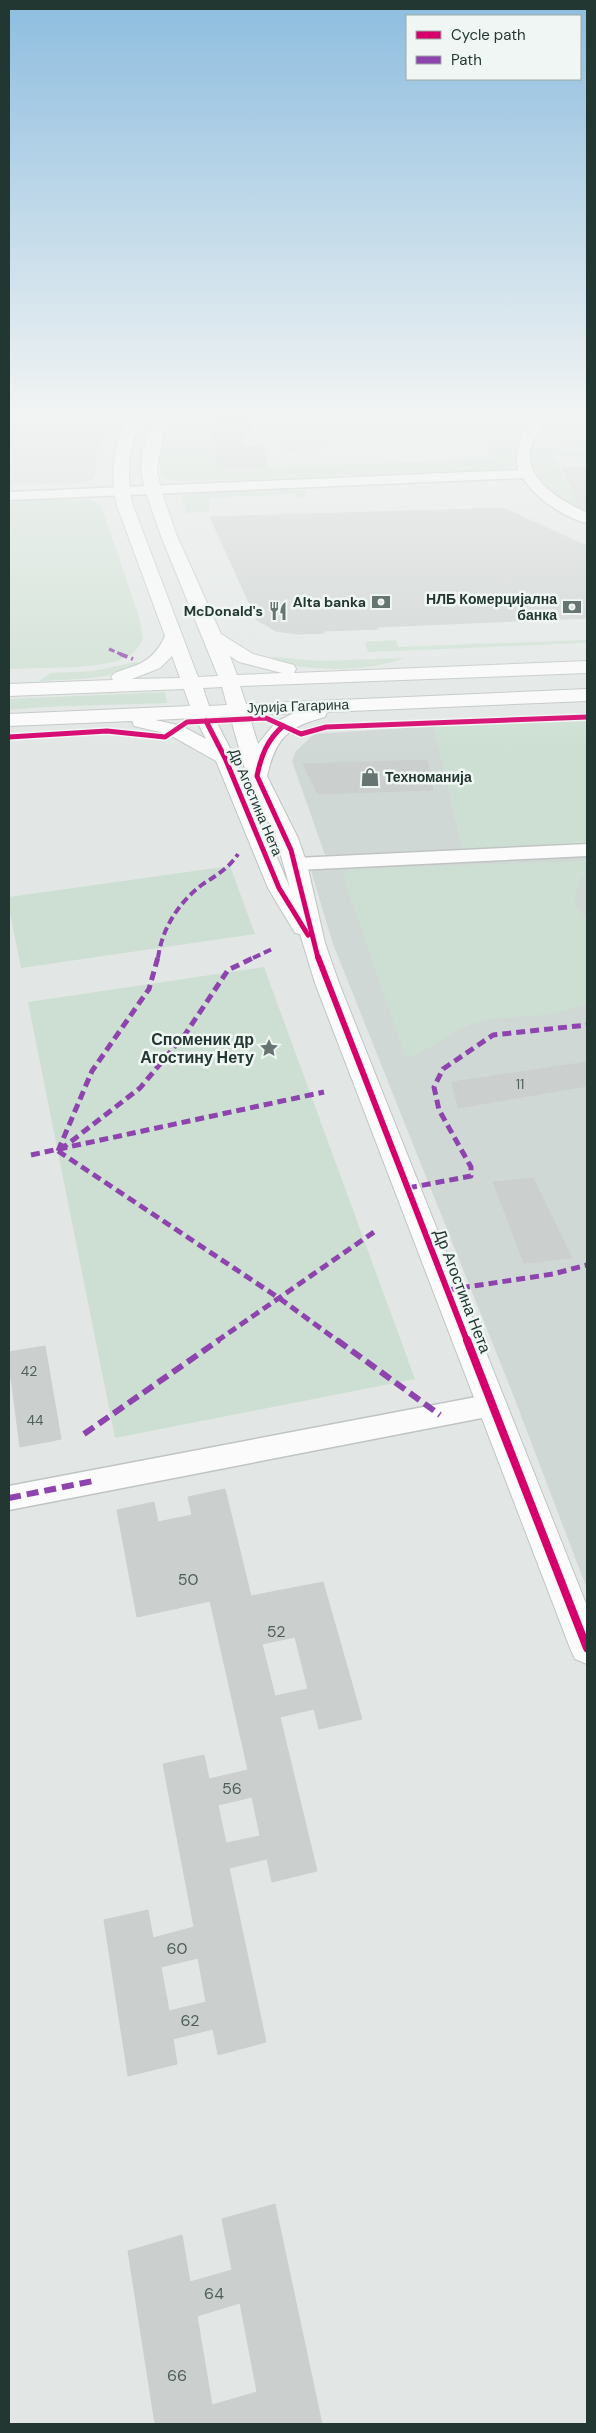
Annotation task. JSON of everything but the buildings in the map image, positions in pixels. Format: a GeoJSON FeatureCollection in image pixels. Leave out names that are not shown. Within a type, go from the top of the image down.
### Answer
{"type":"FeatureCollection","features":[{"type":"Feature","properties":{"kind":"street","name":"Др Агостина Нета"},"geometry":{"type":"LineString","coordinates":[[135,528],[201,710],[225,758],[279,888],[313,944]]}},
{"type":"Feature","properties":{"kind":"street","name":"Др Агостина Нета"},"geometry":{"type":"LineString","coordinates":[[166,528],[230,680],[236,708],[257,776],[287,838],[296,864],[313,944],[587,1648]]}},
{"type":"Feature","properties":{"kind":"street"},"geometry":{"type":"LineString","coordinates":[[71,687],[119,678],[149,668],[166,653],[175,635]]}},
{"type":"Feature","properties":{"kind":"street"},"geometry":{"type":"LineString","coordinates":[[214,638],[246,658],[264,664],[297,670],[356,676]]}},
{"type":"Feature","properties":{"kind":"street","name":"Јурија Гагарина"},"geometry":{"type":"LineString","coordinates":[[9,690],[191,681],[587,667]]}},
{"type":"Feature","properties":{"kind":"street","name":"Јурија Гагарина"},"geometry":{"type":"LineString","coordinates":[[9,720],[236,708],[587,695]]}},
{"type":"Feature","properties":{"kind":"street"},"geometry":{"type":"LineString","coordinates":[[257,776],[265,746],[274,733],[283,726],[312,714],[364,703]]}},
{"type":"Feature","properties":{"kind":"street"},"geometry":{"type":"LineString","coordinates":[[75,716],[112,718],[168,728],[188,736],[225,758]]}},
{"type":"Feature","properties":{"kind":"street"},"geometry":{"type":"LineString","coordinates":[[296,864],[587,850]]}},
{"type":"Feature","properties":{"kind":"street"},"geometry":{"type":"LineString","coordinates":[[9,1498],[492,1405]]}},
{"type":"Feature","properties":{"kind":"shaded area"},"geometry":{"type":"Polygon","coordinates":[[[434,726],[463,850],[325,855],[292,761],[296,751],[314,734],[434,726]]]}},
{"type":"Feature","properties":{"kind":"shaded area"},"geometry":{"type":"Polygon","coordinates":[[[587,852],[587,1589],[512,1392],[333,944],[309,864],[587,852]]]}},
{"type":"Feature","properties":{"kind":"green space"},"geometry":{"type":"Polygon","coordinates":[[[9,528],[109,528],[139,617],[143,638],[137,648],[126,657],[110,663],[9,669],[9,528]]]}},
{"type":"Feature","properties":{"kind":"green space"},"geometry":{"type":"Polygon","coordinates":[[[396,640],[398,647],[587,640],[587,643],[368,652],[365,642],[396,640]]]}},
{"type":"Feature","properties":{"kind":"green space"},"geometry":{"type":"Polygon","coordinates":[[[274,657],[320,661],[404,658],[371,666],[335,669],[300,667],[266,661],[274,657]]]}},
{"type":"Feature","properties":{"kind":"green space"},"geometry":{"type":"Polygon","coordinates":[[[136,662],[143,663],[131,669],[106,676],[39,681],[51,673],[93,671],[136,662]]]}},
{"type":"Feature","properties":{"kind":"green space"},"geometry":{"type":"Polygon","coordinates":[[[165,692],[167,703],[9,710],[9,699],[165,692]]]}},
{"type":"Feature","properties":{"kind":"green space"},"geometry":{"type":"Polygon","coordinates":[[[587,720],[587,842],[463,850],[434,726],[587,720]]]}},
{"type":"Feature","properties":{"kind":"green space"},"geometry":{"type":"Polygon","coordinates":[[[587,861],[587,877],[581,878],[575,894],[575,904],[587,920],[587,1003],[550,1014],[496,1018],[468,1025],[406,1058],[343,876],[350,869],[587,861]]]}},
{"type":"Feature","properties":{"kind":"green space"},"geometry":{"type":"Polygon","coordinates":[[[230,866],[255,934],[21,968],[9,908],[9,897],[230,866]]]}},
{"type":"Feature","properties":{"kind":"green space"},"geometry":{"type":"Polygon","coordinates":[[[264,967],[415,1379],[115,1438],[28,1002],[264,967]]]}},
{"type":"Feature","properties":{"kind":"marked path"},"geometry":{"type":"LineString","coordinates":[[109,649],[133,659]]}},
{"type":"Feature","properties":{"kind":"marked path"},"geometry":{"type":"LineString","coordinates":[[58,1151],[92,1071],[149,989],[157,966],[160,944],[168,924],[180,906],[201,886],[230,866],[238,854]]}},
{"type":"Feature","properties":{"kind":"marked path"},"geometry":{"type":"LineString","coordinates":[[60,1150],[140,1088],[186,1033],[228,970],[272,949]]}},
{"type":"Feature","properties":{"kind":"marked path"},"geometry":{"type":"LineString","coordinates":[[408,1188],[471,1176],[471,1167],[439,1110],[434,1087],[443,1069],[465,1052],[493,1035],[587,1025]]}},
{"type":"Feature","properties":{"kind":"marked path"},"geometry":{"type":"LineString","coordinates":[[31,1155],[324,1092]]}},
{"type":"Feature","properties":{"kind":"marked path"},"geometry":{"type":"LineString","coordinates":[[58,1151],[279,1298],[440,1415]]}},
{"type":"Feature","properties":{"kind":"marked path"},"geometry":{"type":"LineString","coordinates":[[84,1434],[374,1232]]}},
{"type":"Feature","properties":{"kind":"marked path"},"geometry":{"type":"LineString","coordinates":[[447,1290],[553,1274],[587,1265]]}},
{"type":"Feature","properties":{"kind":"marked path"},"geometry":{"type":"LineString","coordinates":[[9,1498],[93,1481]]}},
{"type":"Feature","properties":{"kind":"cycle path"},"geometry":{"type":"LineString","coordinates":[[9,737],[107,731],[165,737],[187,722],[266,718],[301,734],[326,727],[587,717]]}},
{"type":"Feature","properties":{"kind":"cycle path"},"geometry":{"type":"LineString","coordinates":[[206,721],[225,758],[279,888],[308,935]]}},
{"type":"Feature","properties":{"kind":"cycle path"},"geometry":{"type":"LineString","coordinates":[[283,726],[268,742],[257,776],[291,850],[313,943],[327,983],[587,1648]]}},
{"type":"Feature","properties":{"kind":"place","name":"Alta banka"},"geometry":{"type":"Point","coordinates":[381,602]}},
{"type":"Feature","properties":{"kind":"place","name":"НЛБ Комерцијална банка"},"geometry":{"type":"Point","coordinates":[572,607]}},
{"type":"Feature","properties":{"kind":"place","name":"McDonald's"},"geometry":{"type":"Point","coordinates":[278,611]}},
{"type":"Feature","properties":{"kind":"place","name":"Техноманија"},"geometry":{"type":"Point","coordinates":[370,777]}},
{"type":"Feature","properties":{"kind":"place","name":"Споменик др Агостину Нету"},"geometry":{"type":"Point","coordinates":[269,1048]}}]}
